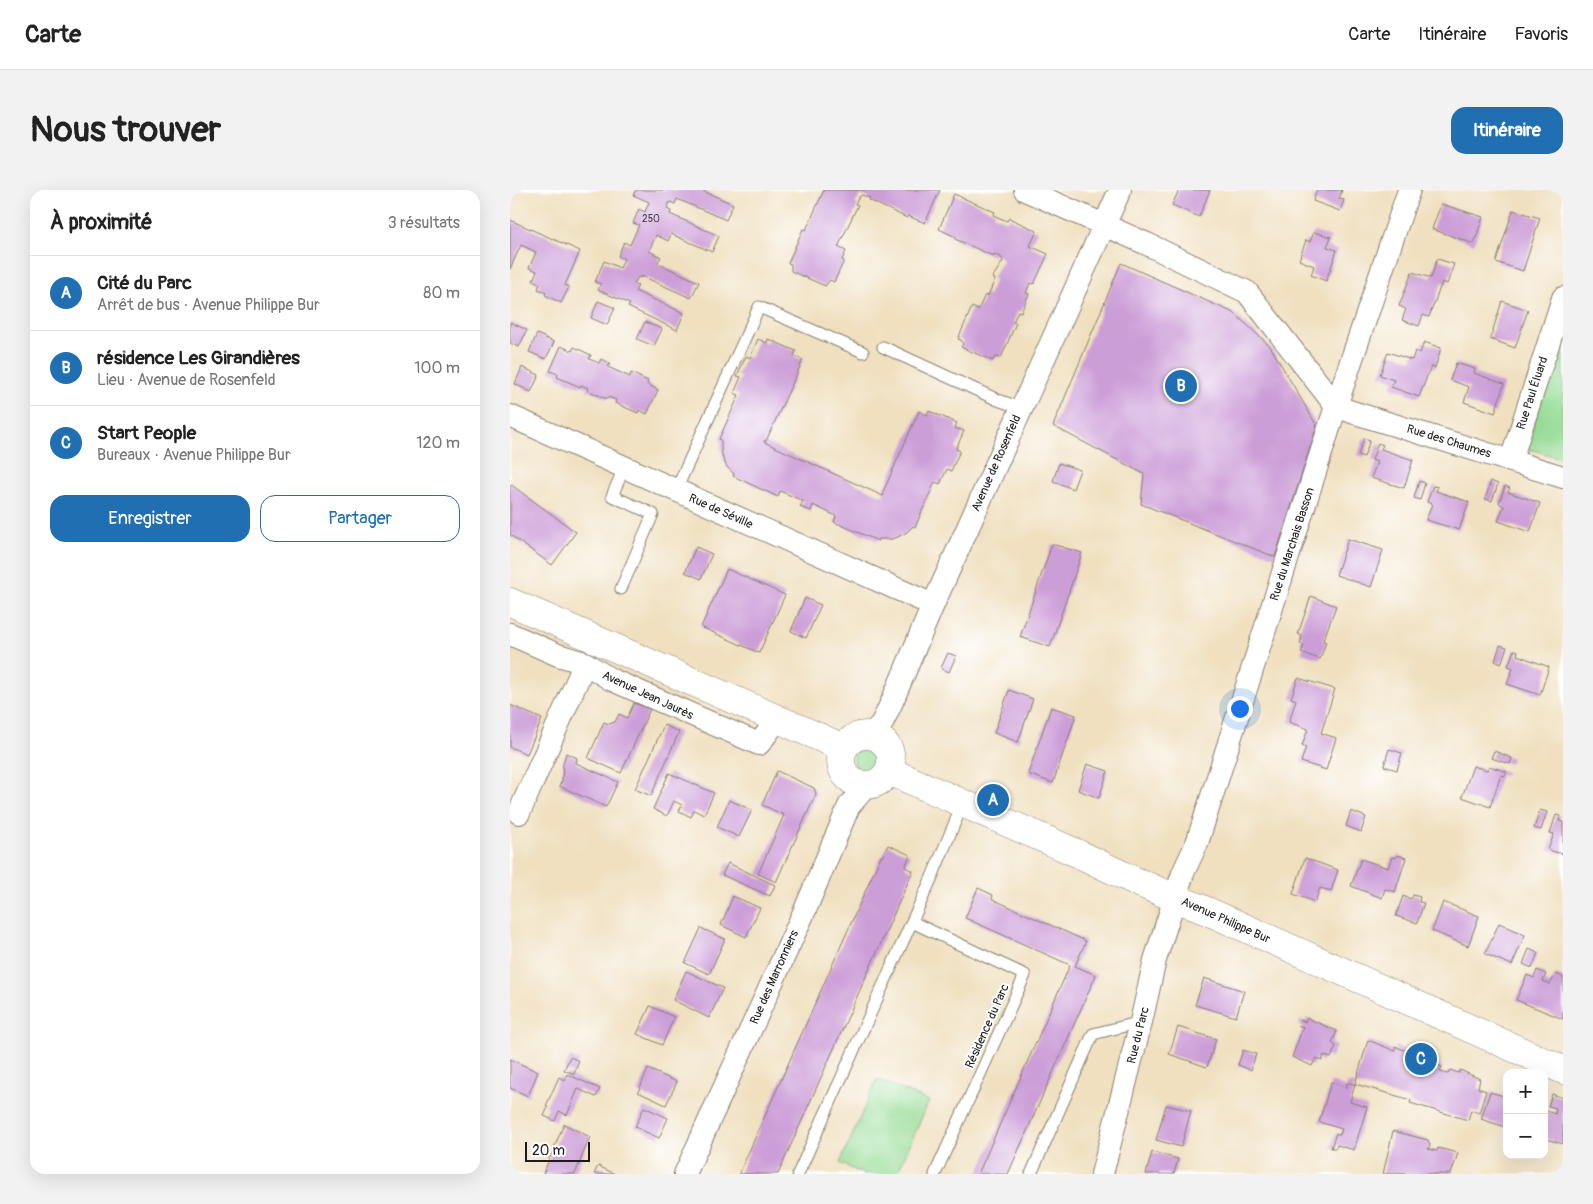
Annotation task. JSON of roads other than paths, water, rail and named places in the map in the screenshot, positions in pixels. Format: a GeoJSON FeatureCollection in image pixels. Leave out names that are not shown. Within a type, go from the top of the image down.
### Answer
{"type":"FeatureCollection","features":[{"type":"Feature","properties":{"kind":"street"},"geometry":{"type":"LineString","coordinates":[[1024,190],[1247,292],[1336,406]]}},
{"type":"Feature","properties":{"kind":"street","name":"Avenue de Rosenfeld"},"geometry":{"type":"LineString","coordinates":[[871,735],[882,722],[1120,190]]}},
{"type":"Feature","properties":{"kind":"street","name":"Rue du Marchais Basson"},"geometry":{"type":"LineString","coordinates":[[1175,897],[1196,843],[1336,406],[1409,190]]}},
{"type":"Feature","properties":{"kind":"street","name":"Rue Paul Éluard"},"geometry":{"type":"LineString","coordinates":[[1511,460],[1563,298]]}},
{"type":"Feature","properties":{"kind":"street","name":"Rue des Chaumes"},"geometry":{"type":"LineString","coordinates":[[1336,406],[1563,477]]}},
{"type":"Feature","properties":{"kind":"street","name":"Rue de Séville"},"geometry":{"type":"LineString","coordinates":[[510,416],[933,605]]}},
{"type":"Feature","properties":{"kind":"street"},"geometry":{"type":"LineString","coordinates":[[510,602],[844,748]]}},
{"type":"Feature","properties":{"kind":"street","name":"Avenue Jean Jaurès"},"geometry":{"type":"LineString","coordinates":[[510,634],[558,655],[585,663],[610,679],[759,744],[777,720]]}},
{"type":"Feature","properties":{"kind":"street"},"geometry":{"type":"LineString","coordinates":[[519,812],[585,663]]}},
{"type":"Feature","properties":{"kind":"street"},"geometry":{"type":"LineString","coordinates":[[871,735],[884,742],[891,756],[878,778],[860,784],[847,776],[843,770],[844,748],[855,737],[871,735]]}},
{"type":"Feature","properties":{"kind":"street","name":"Avenue Philippe Bur"},"geometry":{"type":"LineString","coordinates":[[878,778],[963,803],[1563,1070]]}},
{"type":"Feature","properties":{"kind":"street","name":"Rue des Marronniers"},"geometry":{"type":"LineString","coordinates":[[685,1174],[805,910],[849,806],[878,778]]}},
{"type":"Feature","properties":{"kind":"street","name":"Rue du Parc"},"geometry":{"type":"LineString","coordinates":[[1102,1174],[1155,960],[1170,919],[1175,897]]}},
{"type":"Feature","properties":{"kind":"lane"},"geometry":{"type":"LineString","coordinates":[[676,490],[759,307],[863,352]]}},
{"type":"Feature","properties":{"kind":"lane"},"geometry":{"type":"LineString","coordinates":[[883,347],[998,400],[1021,408]]}},
{"type":"Feature","properties":{"kind":"lane"},"geometry":{"type":"LineString","coordinates":[[621,589],[653,514],[612,496],[624,468]]}},
{"type":"Feature","properties":{"kind":"lane"},"geometry":{"type":"LineString","coordinates":[[798,1174],[912,922],[963,803]]}},
{"type":"Feature","properties":{"kind":"lane","name":"Résidence du Parc"},"geometry":{"type":"LineString","coordinates":[[912,922],[1025,975],[935,1174]]}},
{"type":"Feature","properties":{"kind":"lane"},"geometry":{"type":"LineString","coordinates":[[1031,1174],[1094,1034],[1141,1022]]}},
{"type":"Feature","properties":{"kind":"place","name":"résidence Les Girandières"},"geometry":{"type":"Point","coordinates":[1181,386]}},
{"type":"Feature","properties":{"kind":"place","name":"Cité du Parc"},"geometry":{"type":"Point","coordinates":[993,800]}},
{"type":"Feature","properties":{"kind":"place","name":"Start People"},"geometry":{"type":"Point","coordinates":[1421,1059]}}]}
